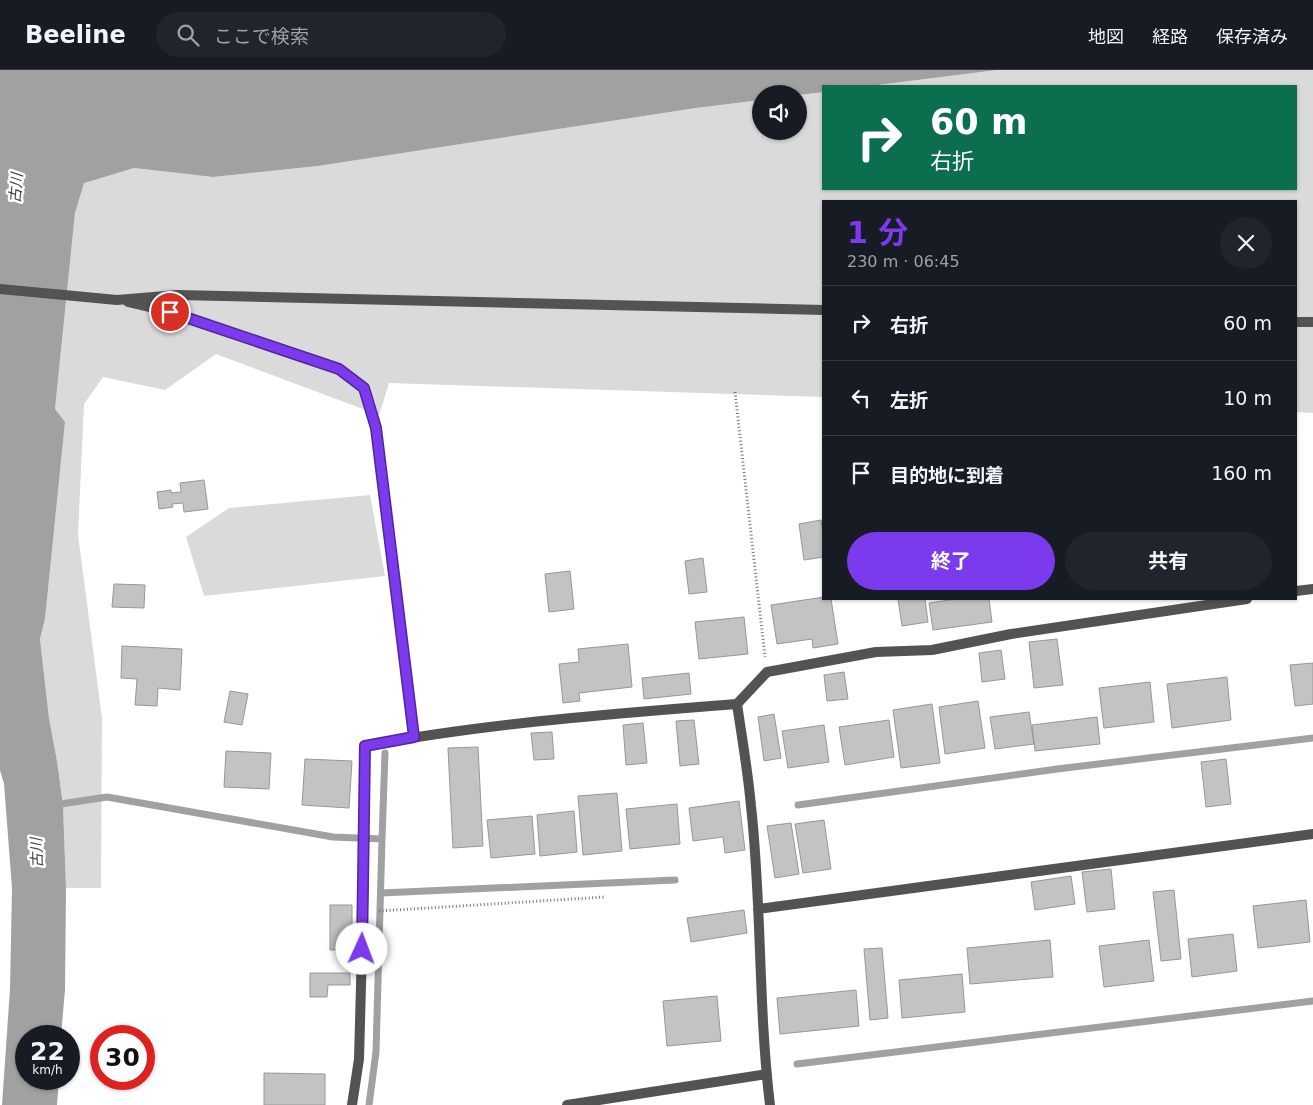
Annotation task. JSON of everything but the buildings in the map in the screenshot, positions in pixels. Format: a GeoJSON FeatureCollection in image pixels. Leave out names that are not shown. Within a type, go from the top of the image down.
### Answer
{"type":"FeatureCollection","features":[{"type":"Feature","properties":{"kind":"street"},"geometry":{"type":"LineString","coordinates":[[0,289],[117,300],[170,312],[339,369],[364,388],[376,428],[414,737]]}},
{"type":"Feature","properties":{"kind":"street"},"geometry":{"type":"LineString","coordinates":[[117,300],[178,295],[822,310]]}},
{"type":"Feature","properties":{"kind":"street"},"geometry":{"type":"LineString","coordinates":[[1297,322],[1313,322]]}},
{"type":"Feature","properties":{"kind":"street"},"geometry":{"type":"LineString","coordinates":[[1297,591],[1313,589]]}},
{"type":"Feature","properties":{"kind":"street"},"geometry":{"type":"LineString","coordinates":[[352,1105],[359,1059],[365,746],[414,737],[559,718],[737,704],[767,672],[876,652],[932,650],[1012,634],[1240,600]]}},
{"type":"Feature","properties":{"kind":"street"},"geometry":{"type":"LineString","coordinates":[[737,704],[751,805],[764,1050],[770,1105]]}},
{"type":"Feature","properties":{"kind":"street"},"geometry":{"type":"LineString","coordinates":[[758,909],[1313,834]]}},
{"type":"Feature","properties":{"kind":"street"},"geometry":{"type":"LineString","coordinates":[[567,1105],[767,1074]]}},
{"type":"Feature","properties":{"kind":"path"},"geometry":{"type":"LineString","coordinates":[[735,392],[767,672]]}},
{"type":"Feature","properties":{"kind":"path"},"geometry":{"type":"LineString","coordinates":[[399,910],[605,897]]}},
{"type":"Feature","properties":{"kind":"shaded area"},"geometry":{"type":"Polygon","coordinates":[[[997,70],[1313,70],[1313,413],[1297,412],[1297,200],[822,200],[822,397],[389,383],[379,415],[216,354],[165,390],[103,377],[84,404],[78,535],[102,718],[101,888],[66,888],[63,805],[49,718],[40,639],[45,619],[65,422],[55,409],[75,213],[84,182],[134,168],[213,177],[318,166],[752,101],[752,140],[807,140],[807,94],[822,92],[822,190],[1297,190],[1297,85],[878,85],[997,70]]]}},
{"type":"Feature","properties":{"kind":"shaded area"},"geometry":{"type":"Polygon","coordinates":[[[370,495],[385,576],[204,596],[186,537],[229,508],[370,495]]]}},
{"type":"Feature","properties":{"kind":"water","name":"古川"},"geometry":{"type":"Polygon","coordinates":[[[0,70],[997,70],[878,85],[822,85],[822,92],[807,94],[807,85],[752,85],[752,101],[318,166],[213,177],[134,168],[84,183],[75,213],[55,409],[65,422],[45,619],[40,639],[49,718],[63,805],[66,888],[65,990],[62,1025],[15,1025],[15,1090],[58,1090],[57,1105],[2,1105],[10,989],[12,888],[4,784],[0,770],[0,70]]]}},
{"type":"Feature","properties":{"kind":"waterway"},"geometry":{"type":"LineString","coordinates":[[798,805],[1057,769],[1313,738]]}},
{"type":"Feature","properties":{"kind":"waterway"},"geometry":{"type":"LineString","coordinates":[[382,839],[385,753]]}},
{"type":"Feature","properties":{"kind":"waterway"},"geometry":{"type":"LineString","coordinates":[[54,805],[107,797],[333,837],[382,839],[376,1052],[369,1105]]}},
{"type":"Feature","properties":{"kind":"waterway"},"geometry":{"type":"LineString","coordinates":[[381,893],[675,880]]}},
{"type":"Feature","properties":{"kind":"waterway"},"geometry":{"type":"LineString","coordinates":[[797,1064],[1313,1001]]}},
{"type":"Feature","properties":{"kind":"route"},"geometry":{"type":"LineString","coordinates":[[170,312],[339,369],[364,388],[376,428],[414,737],[365,746],[362,949]]}}]}
